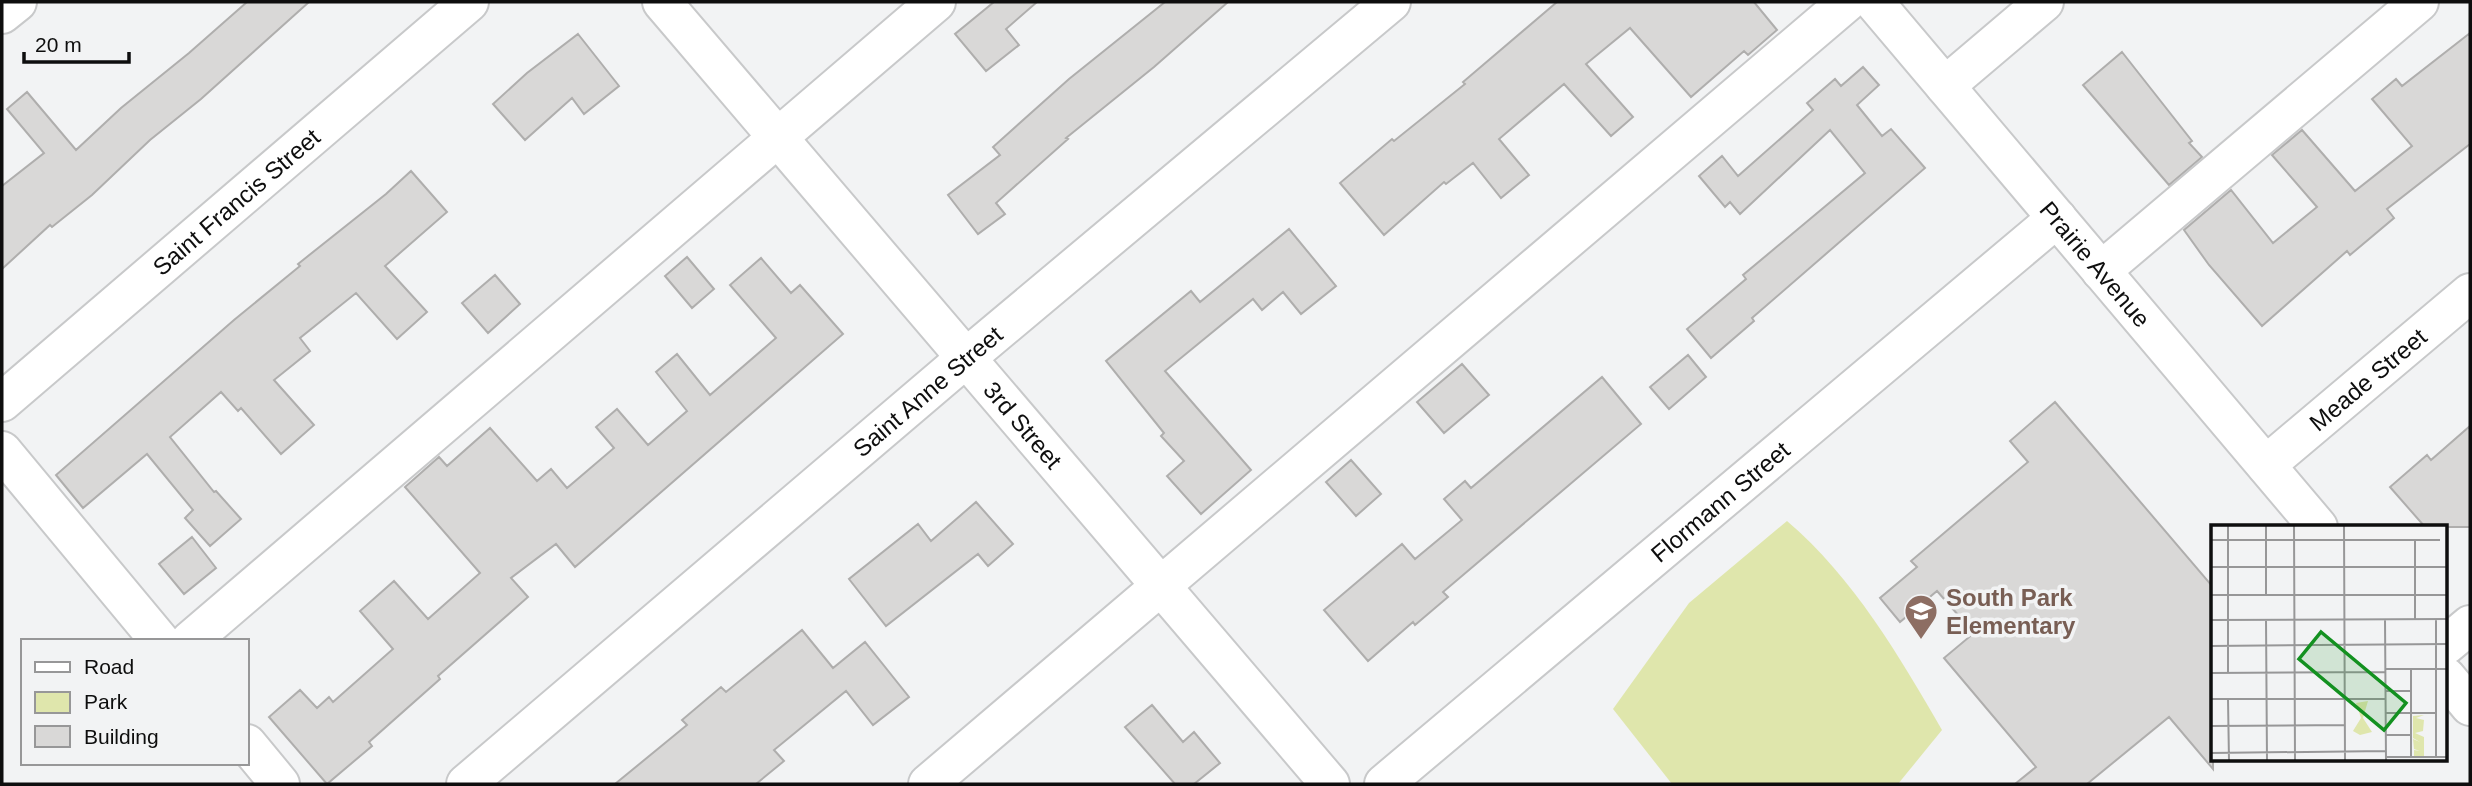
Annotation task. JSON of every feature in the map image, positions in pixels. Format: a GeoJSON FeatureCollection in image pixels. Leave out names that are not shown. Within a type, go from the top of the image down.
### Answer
{"type":"FeatureCollection","features":[{"type":"Feature","properties":{"kind":"street"},"geometry":{"type":"LineString","coordinates":[[2,14],[17,2]]}},
{"type":"Feature","properties":{"kind":"street","name":"Saint Francis Street"},"geometry":{"type":"LineString","coordinates":[[2,402],[469,2]]}},
{"type":"Feature","properties":{"kind":"street","name":"3rd Street"},"geometry":{"type":"LineString","coordinates":[[662,2],[1330,784]]}},
{"type":"Feature","properties":{"kind":"street"},"geometry":{"type":"LineString","coordinates":[[192,639],[936,2]]}},
{"type":"Feature","properties":{"kind":"street","name":"Saint Anne Street"},"geometry":{"type":"LineString","coordinates":[[466,784],[966,358],[1391,2]]}},
{"type":"Feature","properties":{"kind":"street"},"geometry":{"type":"LineString","coordinates":[[928,784],[1847,2]]}},
{"type":"Feature","properties":{"kind":"street","name":"Prairie Avenue"},"geometry":{"type":"LineString","coordinates":[[1874,2],[2316,525]]}},
{"type":"Feature","properties":{"kind":"street"},"geometry":{"type":"LineString","coordinates":[[1945,86],[2045,2]]}},
{"type":"Feature","properties":{"kind":"street"},"geometry":{"type":"LineString","coordinates":[[2102,271],[2419,2]]}},
{"type":"Feature","properties":{"kind":"street","name":"Flormann Street"},"geometry":{"type":"LineString","coordinates":[[1384,784],[2057,218]]}},
{"type":"Feature","properties":{"kind":"street","name":"Meade Street"},"geometry":{"type":"LineString","coordinates":[[2266,466],[2470,293]]}},
{"type":"Feature","properties":{"kind":"street"},"geometry":{"type":"LineString","coordinates":[[2,451],[158,639]]}},
{"type":"Feature","properties":{"kind":"street"},"geometry":{"type":"LineString","coordinates":[[2448,643],[2470,625]]}},
{"type":"Feature","properties":{"kind":"street"},"geometry":{"type":"LineString","coordinates":[[2448,679],[2470,706]]}},
{"type":"Feature","properties":{"kind":"street"},"geometry":{"type":"LineString","coordinates":[[248,745],[280,784]]}},
{"type":"Feature","properties":{"kind":"green space"},"geometry":{"type":"Polygon","coordinates":[[[1787,521],[1811,543],[1854,592],[1909,674],[1942,730],[1898,784],[1672,784],[1613,709],[1689,603],[1787,521]]]}},
{"type":"Feature","properties":{"kind":"building"},"geometry":{"type":"Polygon","coordinates":[[[247,2],[309,2],[201,99],[150,140],[92,195],[52,227],[50,225],[2,269],[2,186],[44,153],[7,109],[27,92],[76,150],[121,108],[247,2]]]}},
{"type":"Feature","properties":{"kind":"building"},"geometry":{"type":"Polygon","coordinates":[[[994,2],[1037,2],[1006,29],[1019,45],[986,71],[955,34],[994,2]]]}},
{"type":"Feature","properties":{"kind":"building"},"geometry":{"type":"Polygon","coordinates":[[[1165,2],[1228,2],[1154,67],[1066,138],[1068,139],[996,203],[1005,214],[978,234],[948,195],[1000,155],[993,147],[1069,79],[1165,2]]]}},
{"type":"Feature","properties":{"kind":"building"},"geometry":{"type":"Polygon","coordinates":[[[1557,2],[1754,2],[1777,30],[1748,55],[1744,51],[1691,97],[1630,28],[1586,64],[1633,117],[1611,136],[1564,84],[1499,139],[1529,175],[1501,198],[1473,163],[1446,184],[1444,182],[1384,235],[1340,183],[1392,139],[1394,141],[1465,84],[1463,82],[1557,2]]]}},
{"type":"Feature","properties":{"kind":"building"},"geometry":{"type":"Polygon","coordinates":[[[2470,33],[2470,144],[2387,209],[2394,218],[2350,255],[2347,251],[2262,326],[2209,265],[2184,230],[2231,190],[2273,243],[2317,207],[2272,155],[2302,130],[2355,191],[2412,146],[2372,99],[2396,79],[2402,86],[2470,33]]]}},
{"type":"Feature","properties":{"kind":"building"},"geometry":{"type":"Polygon","coordinates":[[[578,34],[619,86],[584,114],[572,98],[525,140],[493,104],[527,73],[578,34]]]}},
{"type":"Feature","properties":{"kind":"building"},"geometry":{"type":"Polygon","coordinates":[[[2122,52],[2202,157],[2169,185],[2083,85],[2122,52]]]}},
{"type":"Feature","properties":{"kind":"building"},"geometry":{"type":"Polygon","coordinates":[[[1863,67],[1879,85],[1857,105],[1882,136],[1891,129],[1925,168],[1752,318],[1754,321],[1711,358],[1687,329],[1746,279],[1743,275],[1865,173],[1830,130],[1740,214],[1730,202],[1725,207],[1699,176],[1722,156],[1738,176],[1813,110],[1807,103],[1835,79],[1841,86],[1863,67]]]}},
{"type":"Feature","properties":{"kind":"building"},"geometry":{"type":"Polygon","coordinates":[[[411,171],[447,212],[385,266],[427,312],[397,339],[356,293],[300,338],[310,351],[274,380],[314,425],[281,454],[241,408],[238,411],[221,392],[170,437],[214,492],[216,491],[241,519],[210,546],[185,518],[193,510],[147,454],[83,508],[56,475],[300,266],[298,264],[411,171]]]}},
{"type":"Feature","properties":{"kind":"building"},"geometry":{"type":"Polygon","coordinates":[[[1289,229],[1336,286],[1301,314],[1283,292],[1262,310],[1253,299],[1165,371],[1251,470],[1201,514],[1167,476],[1184,461],[1161,436],[1164,433],[1106,361],[1191,291],[1200,302],[1289,229]]]}},
{"type":"Feature","properties":{"kind":"building"},"geometry":{"type":"Polygon","coordinates":[[[687,257],[714,289],[692,308],[665,276],[687,257]]]}},
{"type":"Feature","properties":{"kind":"building"},"geometry":{"type":"Polygon","coordinates":[[[761,258],[791,293],[800,285],[843,334],[575,567],[556,544],[511,578],[528,597],[438,676],[440,679],[369,742],[372,746],[327,784],[269,717],[300,690],[317,708],[329,697],[333,702],[393,649],[360,611],[394,581],[428,619],[480,573],[405,487],[439,457],[447,466],[490,428],[537,481],[551,469],[567,488],[614,448],[596,427],[617,409],[648,445],[687,411],[656,372],[677,354],[710,395],[776,338],[730,285],[761,258]]]}},
{"type":"Feature","properties":{"kind":"building"},"geometry":{"type":"Polygon","coordinates":[[[495,275],[520,304],[488,333],[462,303],[495,275]]]}},
{"type":"Feature","properties":{"kind":"building"},"geometry":{"type":"Polygon","coordinates":[[[1688,355],[1706,377],[1669,409],[1650,387],[1688,355]]]}},
{"type":"Feature","properties":{"kind":"building"},"geometry":{"type":"Polygon","coordinates":[[[1462,364],[1489,395],[1444,433],[1417,402],[1462,364]]]}},
{"type":"Feature","properties":{"kind":"building"},"geometry":{"type":"Polygon","coordinates":[[[1602,377],[1641,424],[1443,592],[1448,597],[1415,625],[1413,622],[1368,661],[1324,610],[1402,544],[1415,559],[1462,520],[1444,499],[1465,481],[1471,488],[1602,377]]]}},
{"type":"Feature","properties":{"kind":"building","name":"South Park Elementary"},"geometry":{"type":"Polygon","coordinates":[[[2055,402],[2211,585],[2213,769],[2169,717],[2087,784],[2015,784],[2036,767],[1944,658],[1974,633],[1937,591],[1900,622],[1880,598],[1917,567],[1911,561],[2028,462],[2010,441],[2055,402]]]}},
{"type":"Feature","properties":{"kind":"building"},"geometry":{"type":"Polygon","coordinates":[[[2470,426],[2470,527],[2423,525],[2390,487],[2427,455],[2431,460],[2470,426]]]}},
{"type":"Feature","properties":{"kind":"building"},"geometry":{"type":"Polygon","coordinates":[[[1351,460],[1381,494],[1356,516],[1326,482],[1351,460]]]}},
{"type":"Feature","properties":{"kind":"building"},"geometry":{"type":"Polygon","coordinates":[[[976,502],[1013,544],[988,566],[978,554],[886,626],[849,579],[918,524],[931,541],[976,502]]]}},
{"type":"Feature","properties":{"kind":"building"},"geometry":{"type":"Polygon","coordinates":[[[192,537],[216,568],[184,594],[159,564],[192,537]]]}},
{"type":"Feature","properties":{"kind":"building"},"geometry":{"type":"Polygon","coordinates":[[[802,630],[833,668],[865,642],[909,697],[873,725],[846,691],[774,750],[784,761],[756,784],[615,784],[687,725],[682,720],[721,687],[726,692],[802,630]]]}},
{"type":"Feature","properties":{"kind":"building"},"geometry":{"type":"Polygon","coordinates":[[[1152,705],[1183,742],[1194,732],[1220,763],[1194,784],[1175,784],[1125,727],[1152,705]]]}},
{"type":"Feature","properties":{"kind":"place","name":"South Park Elementary"},"geometry":{"type":"Point","coordinates":[1921,641]}}]}
